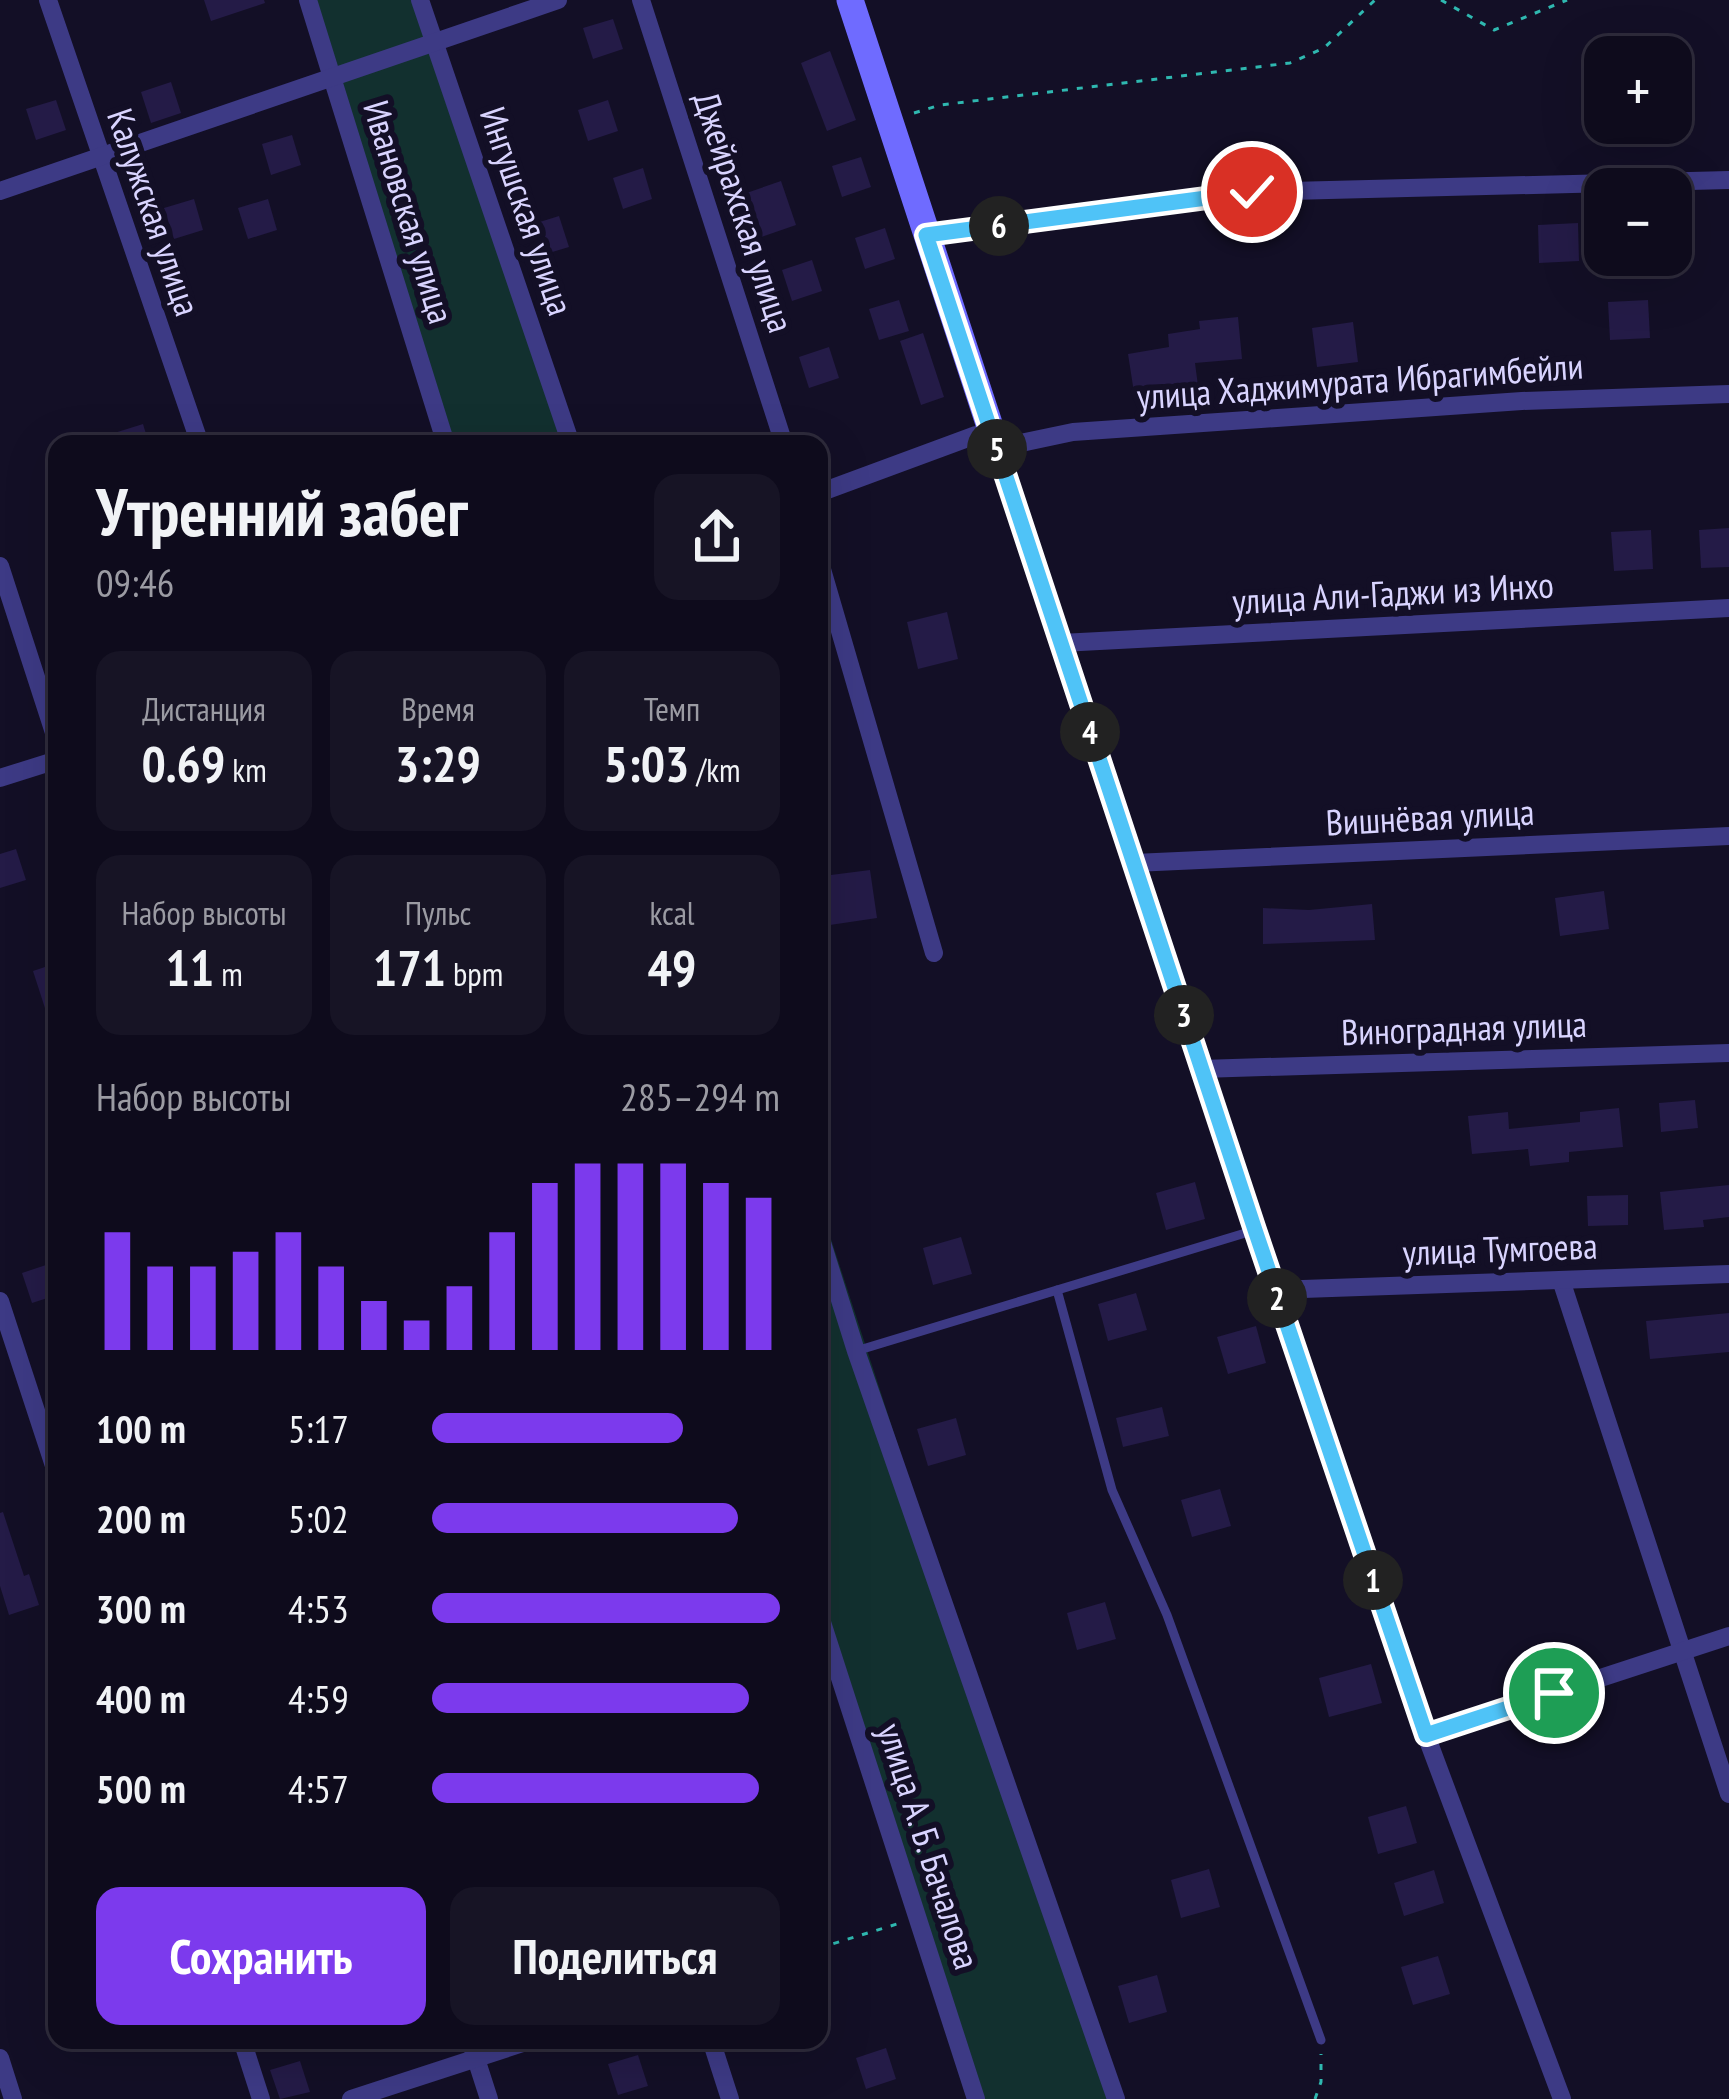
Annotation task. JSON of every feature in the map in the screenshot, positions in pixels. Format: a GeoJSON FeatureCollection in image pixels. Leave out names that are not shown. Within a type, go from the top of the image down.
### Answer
{"type":"FeatureCollection","features":[{"type":"Feature","properties":{"kind":"street","name":"Калужская улица"},"geometry":{"type":"LineString","coordinates":[[48,0],[197,435]]}},
{"type":"Feature","properties":{"kind":"street","name":"Ивановская улица"},"geometry":{"type":"LineString","coordinates":[[308,0],[443,435]]}},
{"type":"Feature","properties":{"kind":"street","name":"Ингушская улица"},"geometry":{"type":"LineString","coordinates":[[420,0],[568,435]]}},
{"type":"Feature","properties":{"kind":"street"},"geometry":{"type":"LineString","coordinates":[[0,191],[558,0]]}},
{"type":"Feature","properties":{"kind":"street","name":"Джейрахская улица"},"geometry":{"type":"LineString","coordinates":[[641,0],[781,435]]}},
{"type":"Feature","properties":{"kind":"street"},"geometry":{"type":"LineString","coordinates":[[850,0],[1274,1290],[1426,1735],[1562,2099]]}},
{"type":"Feature","properties":{"kind":"street"},"geometry":{"type":"LineString","coordinates":[[926,235],[1252,192],[1729,180]]}},
{"type":"Feature","properties":{"kind":"street","name":"улица Хаджимурата Ибрагимбейли"},"geometry":{"type":"LineString","coordinates":[[828,490],[976,435],[997,448],[1073,432],[1522,401],[1729,394]]}},
{"type":"Feature","properties":{"kind":"street"},"geometry":{"type":"LineString","coordinates":[[0,566],[48,714]]}},
{"type":"Feature","properties":{"kind":"street"},"geometry":{"type":"LineString","coordinates":[[828,590],[934,953]]}},
{"type":"Feature","properties":{"kind":"street","name":"улица Али-Гаджи из Инхо"},"geometry":{"type":"LineString","coordinates":[[1061,644],[1729,608]]}},
{"type":"Feature","properties":{"kind":"street"},"geometry":{"type":"LineString","coordinates":[[0,778],[48,763]]}},
{"type":"Feature","properties":{"kind":"street","name":"Вишнёвая улица"},"geometry":{"type":"LineString","coordinates":[[1134,863],[1729,836]]}},
{"type":"Feature","properties":{"kind":"street","name":"Виноградная улица"},"geometry":{"type":"LineString","coordinates":[[1202,1069],[1729,1053]]}},
{"type":"Feature","properties":{"kind":"street"},"geometry":{"type":"LineString","coordinates":[[828,1262],[1116,2099]]}},
{"type":"Feature","properties":{"kind":"street","name":"улица Тумгоева"},"geometry":{"type":"LineString","coordinates":[[1274,1290],[1729,1274]]}},
{"type":"Feature","properties":{"kind":"street"},"geometry":{"type":"LineString","coordinates":[[1562,1280],[1729,1794]]}},
{"type":"Feature","properties":{"kind":"street"},"geometry":{"type":"LineString","coordinates":[[0,1301],[48,1448]]}},
{"type":"Feature","properties":{"kind":"street"},"geometry":{"type":"LineString","coordinates":[[1426,1735],[1729,1636]]}},
{"type":"Feature","properties":{"kind":"street","name":"улица А. Б. Бачалова"},"geometry":{"type":"LineString","coordinates":[[828,1641],[976,2099]]}},
{"type":"Feature","properties":{"kind":"street"},"geometry":{"type":"LineString","coordinates":[[245,2049],[261,2099]]}},
{"type":"Feature","properties":{"kind":"street"},"geometry":{"type":"LineString","coordinates":[[351,2099],[473,2049],[489,2099]]}},
{"type":"Feature","properties":{"kind":"street"},"geometry":{"type":"LineString","coordinates":[[714,2049],[730,2099]]}},
{"type":"Feature","properties":{"kind":"street"},"geometry":{"type":"LineString","coordinates":[[0,2058],[13,2099]]}},
{"type":"Feature","properties":{"kind":"lane"},"geometry":{"type":"LineString","coordinates":[[856,1351],[1255,1230]]}},
{"type":"Feature","properties":{"kind":"lane"},"geometry":{"type":"LineString","coordinates":[[1057,1290],[1112,1490],[1167,1616],[1321,2040]]}},
{"type":"Feature","properties":{"kind":"path"},"geometry":{"type":"LineString","coordinates":[[1441,0],[1494,30],[1567,0]]}},
{"type":"Feature","properties":{"kind":"path"},"geometry":{"type":"LineString","coordinates":[[889,121],[940,105],[1290,63],[1324,48],[1372,1]]}},
{"type":"Feature","properties":{"kind":"path"},"geometry":{"type":"LineString","coordinates":[[828,1945],[917,1918]]}},
{"type":"Feature","properties":{"kind":"path"},"geometry":{"type":"LineString","coordinates":[[1316,2099],[1322,2082],[1321,2040]]}},
{"type":"Feature","properties":{"kind":"green space"},"geometry":{"type":"Polygon","coordinates":[[[308,0],[420,0],[568,435],[443,435],[308,0]]]}},
{"type":"Feature","properties":{"kind":"green space"},"geometry":{"type":"Polygon","coordinates":[[[828,1230],[1110,2099],[980,2099],[828,1640],[828,1230]]]}},
{"type":"Feature","properties":{"kind":"building"},"geometry":{"type":"Polygon","coordinates":[[[204,0],[264,0],[265,3],[211,21],[204,0]]]}},
{"type":"Feature","properties":{"kind":"building"},"geometry":{"type":"Polygon","coordinates":[[[613,19],[623,49],[593,59],[583,28],[613,19]]]}},
{"type":"Feature","properties":{"kind":"building"},"geometry":{"type":"Polygon","coordinates":[[[830,51],[856,120],[827,131],[801,63],[830,51]]]}},
{"type":"Feature","properties":{"kind":"building"},"geometry":{"type":"Polygon","coordinates":[[[171,82],[181,113],[151,123],[141,92],[171,82]]]}},
{"type":"Feature","properties":{"kind":"building"},"geometry":{"type":"Polygon","coordinates":[[[56,100],[66,130],[36,140],[26,109],[56,100]]]}},
{"type":"Feature","properties":{"kind":"building"},"geometry":{"type":"Polygon","coordinates":[[[608,100],[618,131],[588,141],[578,110],[608,100]]]}},
{"type":"Feature","properties":{"kind":"building"},"geometry":{"type":"Polygon","coordinates":[[[292,135],[301,165],[271,175],[262,144],[292,135]]]}},
{"type":"Feature","properties":{"kind":"building"},"geometry":{"type":"Polygon","coordinates":[[[861,157],[871,187],[842,197],[832,166],[861,157]]]}},
{"type":"Feature","properties":{"kind":"building"},"geometry":{"type":"Polygon","coordinates":[[[643,168],[652,199],[623,209],[613,178],[643,168]]]}},
{"type":"Feature","properties":{"kind":"building"},"geometry":{"type":"Polygon","coordinates":[[[781,181],[796,225],[747,242],[732,198],[781,181]]]}},
{"type":"Feature","properties":{"kind":"building"},"geometry":{"type":"Polygon","coordinates":[[[194,199],[203,230],[174,239],[164,208],[194,199]]]}},
{"type":"Feature","properties":{"kind":"building"},"geometry":{"type":"Polygon","coordinates":[[[268,199],[277,230],[248,239],[238,208],[268,199]]]}},
{"type":"Feature","properties":{"kind":"building"},"geometry":{"type":"Polygon","coordinates":[[[559,216],[569,247],[539,256],[530,225],[559,216]]]}},
{"type":"Feature","properties":{"kind":"building"},"geometry":{"type":"Polygon","coordinates":[[[1578,223],[1579,261],[1539,263],[1538,225],[1578,223]]]}},
{"type":"Feature","properties":{"kind":"building"},"geometry":{"type":"Polygon","coordinates":[[[885,228],[895,259],[865,269],[855,238],[885,228]]]}},
{"type":"Feature","properties":{"kind":"building"},"geometry":{"type":"Polygon","coordinates":[[[812,260],[822,291],[792,301],[782,270],[812,260]]]}},
{"type":"Feature","properties":{"kind":"building"},"geometry":{"type":"Polygon","coordinates":[[[899,300],[909,331],[879,340],[869,309],[899,300]]]}},
{"type":"Feature","properties":{"kind":"building"},"geometry":{"type":"Polygon","coordinates":[[[1648,300],[1650,338],[1610,340],[1608,302],[1648,300]]]}},
{"type":"Feature","properties":{"kind":"building"},"geometry":{"type":"Polygon","coordinates":[[[1238,317],[1242,359],[1195,363],[1198,386],[1135,399],[1128,354],[1169,347],[1168,334],[1200,329],[1199,321],[1238,317]]]}},
{"type":"Feature","properties":{"kind":"building"},"geometry":{"type":"Polygon","coordinates":[[[1353,322],[1358,362],[1317,367],[1312,328],[1353,322]]]}},
{"type":"Feature","properties":{"kind":"building"},"geometry":{"type":"Polygon","coordinates":[[[923,333],[944,397],[921,405],[900,341],[923,333]]]}},
{"type":"Feature","properties":{"kind":"building"},"geometry":{"type":"Polygon","coordinates":[[[829,347],[839,378],[809,388],[799,357],[829,347]]]}},
{"type":"Feature","properties":{"kind":"building"},"geometry":{"type":"Polygon","coordinates":[[[143,424],[146,435],[108,435],[143,424]]]}},
{"type":"Feature","properties":{"kind":"building"},"geometry":{"type":"Polygon","coordinates":[[[1729,528],[1729,567],[1701,568],[1699,530],[1729,528]]]}},
{"type":"Feature","properties":{"kind":"building"},"geometry":{"type":"Polygon","coordinates":[[[1651,530],[1653,569],[1614,571],[1611,532],[1651,530]]]}},
{"type":"Feature","properties":{"kind":"building"},"geometry":{"type":"Polygon","coordinates":[[[947,612],[958,659],[918,669],[907,622],[947,612]]]}},
{"type":"Feature","properties":{"kind":"building"},"geometry":{"type":"Polygon","coordinates":[[[16,849],[26,880],[0,888],[0,854],[16,849]]]}},
{"type":"Feature","properties":{"kind":"building"},"geometry":{"type":"Polygon","coordinates":[[[870,870],[877,918],[830,925],[828,875],[870,870]]]}},
{"type":"Feature","properties":{"kind":"building"},"geometry":{"type":"Polygon","coordinates":[[[1604,891],[1609,929],[1560,936],[1555,898],[1604,891]]]}},
{"type":"Feature","properties":{"kind":"building"},"geometry":{"type":"Polygon","coordinates":[[[1372,904],[1375,940],[1263,944],[1263,908],[1309,910],[1372,904]]]}},
{"type":"Feature","properties":{"kind":"building"},"geometry":{"type":"Polygon","coordinates":[[[48,966],[48,1017],[33,971],[48,966]]]}},
{"type":"Feature","properties":{"kind":"building"},"geometry":{"type":"Polygon","coordinates":[[[1695,1100],[1698,1128],[1661,1132],[1659,1103],[1695,1100]]]}},
{"type":"Feature","properties":{"kind":"building"},"geometry":{"type":"Polygon","coordinates":[[[1619,1108],[1623,1147],[1569,1152],[1569,1162],[1530,1166],[1528,1149],[1472,1154],[1468,1116],[1508,1112],[1509,1129],[1580,1122],[1580,1112],[1619,1108]]]}},
{"type":"Feature","properties":{"kind":"building"},"geometry":{"type":"Polygon","coordinates":[[[1195,1182],[1205,1219],[1166,1230],[1156,1193],[1195,1182]]]}},
{"type":"Feature","properties":{"kind":"building"},"geometry":{"type":"Polygon","coordinates":[[[1729,1185],[1729,1217],[1703,1220],[1704,1227],[1664,1230],[1660,1192],[1729,1185]]]}},
{"type":"Feature","properties":{"kind":"building"},"geometry":{"type":"Polygon","coordinates":[[[1628,1195],[1628,1225],[1588,1226],[1587,1196],[1628,1195]]]}},
{"type":"Feature","properties":{"kind":"building"},"geometry":{"type":"Polygon","coordinates":[[[961,1237],[972,1274],[933,1285],[923,1248],[961,1237]]]}},
{"type":"Feature","properties":{"kind":"building"},"geometry":{"type":"Polygon","coordinates":[[[48,1264],[48,1298],[32,1303],[22,1273],[48,1264]]]}},
{"type":"Feature","properties":{"kind":"building"},"geometry":{"type":"Polygon","coordinates":[[[1136,1293],[1147,1330],[1108,1341],[1098,1304],[1136,1293]]]}},
{"type":"Feature","properties":{"kind":"building"},"geometry":{"type":"Polygon","coordinates":[[[1729,1313],[1729,1352],[1650,1359],[1646,1321],[1729,1313]]]}},
{"type":"Feature","properties":{"kind":"building"},"geometry":{"type":"Polygon","coordinates":[[[1256,1326],[1266,1363],[1228,1374],[1217,1337],[1256,1326]]]}},
{"type":"Feature","properties":{"kind":"building"},"geometry":{"type":"Polygon","coordinates":[[[1162,1407],[1169,1436],[1123,1447],[1116,1418],[1162,1407]]]}},
{"type":"Feature","properties":{"kind":"building"},"geometry":{"type":"Polygon","coordinates":[[[956,1418],[966,1455],[928,1466],[917,1429],[956,1418]]]}},
{"type":"Feature","properties":{"kind":"building"},"geometry":{"type":"Polygon","coordinates":[[[1220,1489],[1231,1526],[1192,1537],[1181,1500],[1220,1489]]]}},
{"type":"Feature","properties":{"kind":"building"},"geometry":{"type":"Polygon","coordinates":[[[3,1512],[39,1605],[9,1615],[0,1586],[3,1512]]]}},
{"type":"Feature","properties":{"kind":"building"},"geometry":{"type":"Polygon","coordinates":[[[1105,1602],[1116,1639],[1077,1650],[1067,1613],[1105,1602]]]}},
{"type":"Feature","properties":{"kind":"building"},"geometry":{"type":"Polygon","coordinates":[[[1371,1664],[1382,1703],[1329,1717],[1319,1678],[1371,1664]]]}},
{"type":"Feature","properties":{"kind":"building"},"geometry":{"type":"Polygon","coordinates":[[[1406,1806],[1417,1843],[1378,1854],[1368,1817],[1406,1806]]]}},
{"type":"Feature","properties":{"kind":"building"},"geometry":{"type":"Polygon","coordinates":[[[1209,1869],[1220,1907],[1181,1918],[1171,1880],[1209,1869]]]}},
{"type":"Feature","properties":{"kind":"building"},"geometry":{"type":"Polygon","coordinates":[[[1434,1870],[1444,1903],[1404,1916],[1394,1883],[1434,1870]]]}},
{"type":"Feature","properties":{"kind":"building"},"geometry":{"type":"Polygon","coordinates":[[[1438,1956],[1450,1994],[1413,2005],[1401,1967],[1438,1956]]]}},
{"type":"Feature","properties":{"kind":"building"},"geometry":{"type":"Polygon","coordinates":[[[1157,1975],[1167,2012],[1129,2023],[1118,1986],[1157,1975]]]}},
{"type":"Feature","properties":{"kind":"building"},"geometry":{"type":"Polygon","coordinates":[[[886,2048],[896,2079],[866,2089],[856,2058],[886,2048]]]}},
{"type":"Feature","properties":{"kind":"building"},"geometry":{"type":"Polygon","coordinates":[[[638,2055],[648,2086],[618,2095],[608,2064],[638,2055]]]}},
{"type":"Feature","properties":{"kind":"building"},"geometry":{"type":"Polygon","coordinates":[[[300,2061],[310,2092],[280,2099],[270,2070],[300,2061]]]}},
{"type":"Feature","properties":{"kind":"route"},"geometry":{"type":"LineString","coordinates":[[1252,192],[926,235],[1426,1735],[1554,1693]]}}]}
